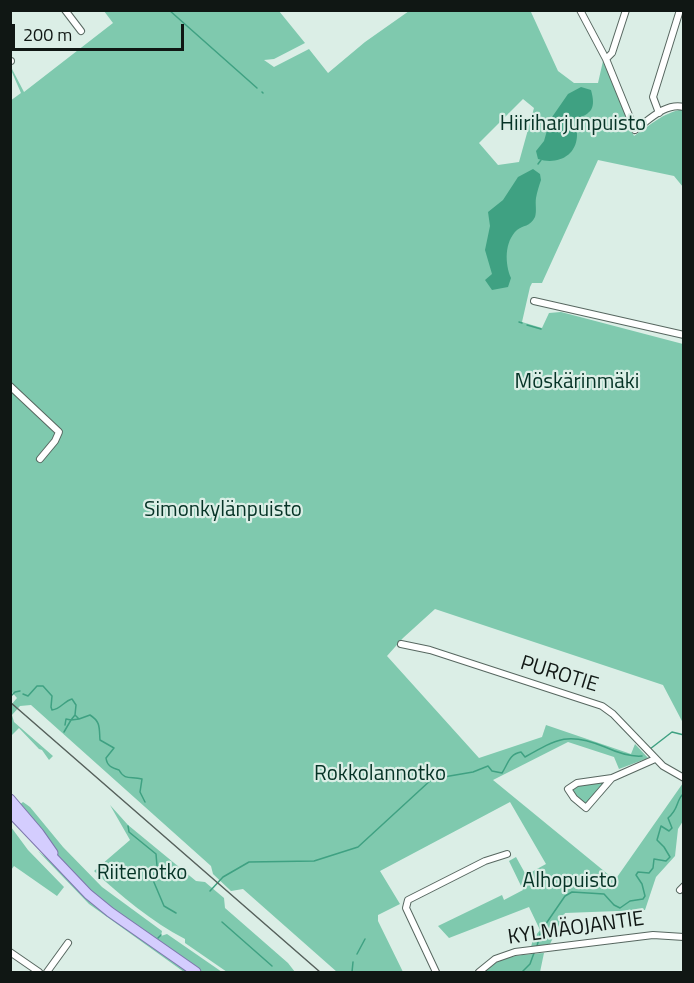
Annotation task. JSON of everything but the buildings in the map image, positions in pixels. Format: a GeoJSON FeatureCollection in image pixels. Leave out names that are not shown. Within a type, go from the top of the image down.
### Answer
{"type":"FeatureCollection","features":[{"type":"Feature","properties":{"kind":"main road"},"geometry":{"type":"LineString","coordinates":[[10,799],[39,833],[60,865]]}},
{"type":"Feature","properties":{"kind":"main road"},"geometry":{"type":"LineString","coordinates":[[10,812],[99,903],[196,972]]}},
{"type":"Feature","properties":{"kind":"street"},"geometry":{"type":"LineString","coordinates":[[65,10],[81,31]]}},
{"type":"Feature","properties":{"kind":"street"},"geometry":{"type":"LineString","coordinates":[[580,10],[606,59],[635,130],[673,106],[684,107]]}},
{"type":"Feature","properties":{"kind":"street"},"geometry":{"type":"LineString","coordinates":[[606,59],[612,53],[626,10]]}},
{"type":"Feature","properties":{"kind":"street"},"geometry":{"type":"LineString","coordinates":[[659,113],[653,97],[680,10]]}},
{"type":"Feature","properties":{"kind":"street"},"geometry":{"type":"LineString","coordinates":[[534,301],[684,335]]}},
{"type":"Feature","properties":{"kind":"street"},"geometry":{"type":"LineString","coordinates":[[10,386],[59,432],[55,441],[40,459]]}},
{"type":"Feature","properties":{"kind":"street","name":"PUROTIE"},"geometry":{"type":"LineString","coordinates":[[401,644],[430,650],[602,706],[613,714],[655,759],[684,778]]}},
{"type":"Feature","properties":{"kind":"street"},"geometry":{"type":"LineString","coordinates":[[612,778],[586,808],[574,798],[568,789],[577,783],[612,778],[655,759]]}},
{"type":"Feature","properties":{"kind":"street"},"geometry":{"type":"LineString","coordinates":[[436,972],[408,914],[406,908],[408,900],[485,861],[507,854]]}},
{"type":"Feature","properties":{"kind":"street","name":"KYLMÄOJANTIE"},"geometry":{"type":"LineString","coordinates":[[479,972],[495,959],[515,952],[653,935],[684,937]]}},
{"type":"Feature","properties":{"kind":"street"},"geometry":{"type":"LineString","coordinates":[[47,972],[68,943]]}},
{"type":"Feature","properties":{"kind":"street"},"geometry":{"type":"LineString","coordinates":[[10,952],[39,972]]}},
{"type":"Feature","properties":{"kind":"green space","name":"Simonkylänpuisto"},"geometry":{"type":"Polygon","coordinates":[[[104,11],[279,11],[305,43],[274,59],[264,60],[274,67],[309,49],[328,73],[365,42],[409,11],[532,11],[558,71],[574,83],[598,83],[603,61],[634,136],[663,117],[683,109],[683,187],[674,176],[598,160],[542,283],[532,283],[530,287],[522,322],[542,328],[549,313],[561,312],[683,344],[683,723],[663,685],[435,609],[387,656],[479,758],[542,737],[546,725],[631,754],[635,744],[648,758],[619,769],[614,757],[568,742],[493,780],[615,880],[683,783],[683,821],[678,829],[675,856],[656,877],[645,910],[565,913],[550,944],[531,947],[533,939],[540,930],[529,907],[449,938],[438,926],[502,895],[504,900],[523,890],[509,861],[516,857],[526,875],[546,864],[510,802],[380,871],[400,904],[378,915],[378,921],[403,972],[337,972],[243,889],[231,891],[213,874],[211,866],[31,705],[20,706],[12,715],[14,722],[53,756],[49,760],[19,728],[11,736],[11,705],[17,698],[10,690],[10,101],[21,93],[11,70],[24,92],[113,23],[104,11]],[[523,99],[479,143],[498,165],[519,162],[534,108],[523,99]]]}},
{"type":"Feature","properties":{"kind":"green space"},"geometry":{"type":"Polygon","coordinates":[[[603,782],[605,784],[589,802],[584,803],[573,793],[576,786],[603,782]]]}},
{"type":"Feature","properties":{"kind":"green space"},"geometry":{"type":"Polygon","coordinates":[[[23,802],[102,887],[162,931],[161,936],[167,934],[222,972],[202,972],[103,902],[59,858],[19,805],[23,802]]]}},
{"type":"Feature","properties":{"kind":"green space","name":"Riitenotko"},"geometry":{"type":"Polygon","coordinates":[[[110,805],[128,825],[196,881],[205,882],[224,898],[225,908],[288,963],[295,972],[227,972],[185,943],[185,939],[137,908],[94,871],[130,840],[110,805]]]}},
{"type":"Feature","properties":{"kind":"green space"},"geometry":{"type":"Polygon","coordinates":[[[11,827],[28,850],[64,887],[57,896],[14,866],[11,870],[11,827]]]}},
{"type":"Feature","properties":{"kind":"green space"},"geometry":{"type":"Polygon","coordinates":[[[38,851],[190,972],[184,972],[89,904],[38,851]]]}},
{"type":"Feature","properties":{"kind":"green space","name":"Alhopuisto"},"geometry":{"type":"Polygon","coordinates":[[[544,953],[540,972],[484,972],[504,959],[544,953]]]}},
{"type":"Feature","properties":{"kind":"shaded area"},"geometry":{"type":"Polygon","coordinates":[[[581,87],[591,90],[593,106],[585,115],[575,119],[577,136],[573,149],[564,158],[558,160],[538,159],[536,151],[544,141],[550,120],[568,94],[581,87]]]}},
{"type":"Feature","properties":{"kind":"shaded area"},"geometry":{"type":"Polygon","coordinates":[[[533,169],[540,174],[541,180],[536,198],[535,217],[529,224],[517,230],[510,241],[507,260],[511,278],[508,287],[492,290],[485,280],[492,274],[485,250],[490,226],[488,212],[503,200],[518,177],[533,169]]]}},
{"type":"Feature","properties":{"kind":"waterway"},"geometry":{"type":"LineString","coordinates":[[169,10],[257,88]]}},
{"type":"Feature","properties":{"kind":"waterway"},"geometry":{"type":"LineString","coordinates":[[538,164],[541,160]]}},
{"type":"Feature","properties":{"kind":"waterway"},"geometry":{"type":"LineString","coordinates":[[527,325],[541,329]]}},
{"type":"Feature","properties":{"kind":"waterway"},"geometry":{"type":"LineString","coordinates":[[23,694],[28,696],[37,686],[43,686],[52,696],[52,710],[72,699],[76,705],[75,715],[79,719],[90,715],[94,718],[99,726],[100,740],[114,748],[106,758],[107,763],[126,777],[142,779],[140,792],[145,802]]}},
{"type":"Feature","properties":{"kind":"waterway"},"geometry":{"type":"LineString","coordinates":[[10,697],[20,691]]}},
{"type":"Feature","properties":{"kind":"waterway"},"geometry":{"type":"LineString","coordinates":[[65,725],[66,719],[71,720],[75,715]]}},
{"type":"Feature","properties":{"kind":"waterway"},"geometry":{"type":"LineString","coordinates":[[64,732],[71,720],[79,719]]}},
{"type":"Feature","properties":{"kind":"waterway"},"geometry":{"type":"LineString","coordinates":[[650,749],[672,732],[684,735]]}},
{"type":"Feature","properties":{"kind":"waterway"},"geometry":{"type":"LineString","coordinates":[[210,891],[223,877],[249,862],[314,861],[358,847],[432,779],[473,772],[488,766],[492,771],[502,773],[511,757],[517,753],[521,752],[525,757],[546,745],[564,739],[593,742],[623,754],[642,756]]}},
{"type":"Feature","properties":{"kind":"waterway"},"geometry":{"type":"LineString","coordinates":[[537,946],[541,931],[565,896],[572,892],[604,894],[620,908],[630,901],[643,899],[645,896],[642,884],[636,875],[638,872],[649,873],[653,868],[654,859],[666,861],[670,857],[657,840],[661,826],[669,831],[672,828],[668,818],[684,793]]}},
{"type":"Feature","properties":{"kind":"waterway"},"geometry":{"type":"LineString","coordinates":[[128,826],[129,832],[156,854],[157,866],[153,880],[164,906],[176,913]]}},
{"type":"Feature","properties":{"kind":"waterway"},"geometry":{"type":"LineString","coordinates":[[222,922],[272,966]]}},
{"type":"Feature","properties":{"kind":"waterway"},"geometry":{"type":"LineString","coordinates":[[158,938],[161,935]]}},
{"type":"Feature","properties":{"kind":"waterway"},"geometry":{"type":"LineString","coordinates":[[357,954],[365,939]]}},
{"type":"Feature","properties":{"kind":"waterway"},"geometry":{"type":"LineString","coordinates":[[522,972],[530,964],[534,953]]}},
{"type":"Feature","properties":{"kind":"waterway"},"geometry":{"type":"LineString","coordinates":[[352,972],[353,962]]}},
{"type":"Feature","properties":{"kind":"railway"},"geometry":{"type":"LineString","coordinates":[[10,702],[320,972]]}},
{"type":"Feature","properties":{"kind":"park label","name":"Hiiriharjunpuisto"},"geometry":{"type":"Point","coordinates":[573,125]}},
{"type":"Feature","properties":{"kind":"park label","name":"Möskärinmäki"},"geometry":{"type":"Point","coordinates":[577,383]}},
{"type":"Feature","properties":{"kind":"park label","name":"Rokkolannotko"},"geometry":{"type":"Point","coordinates":[380,775]}}]}
